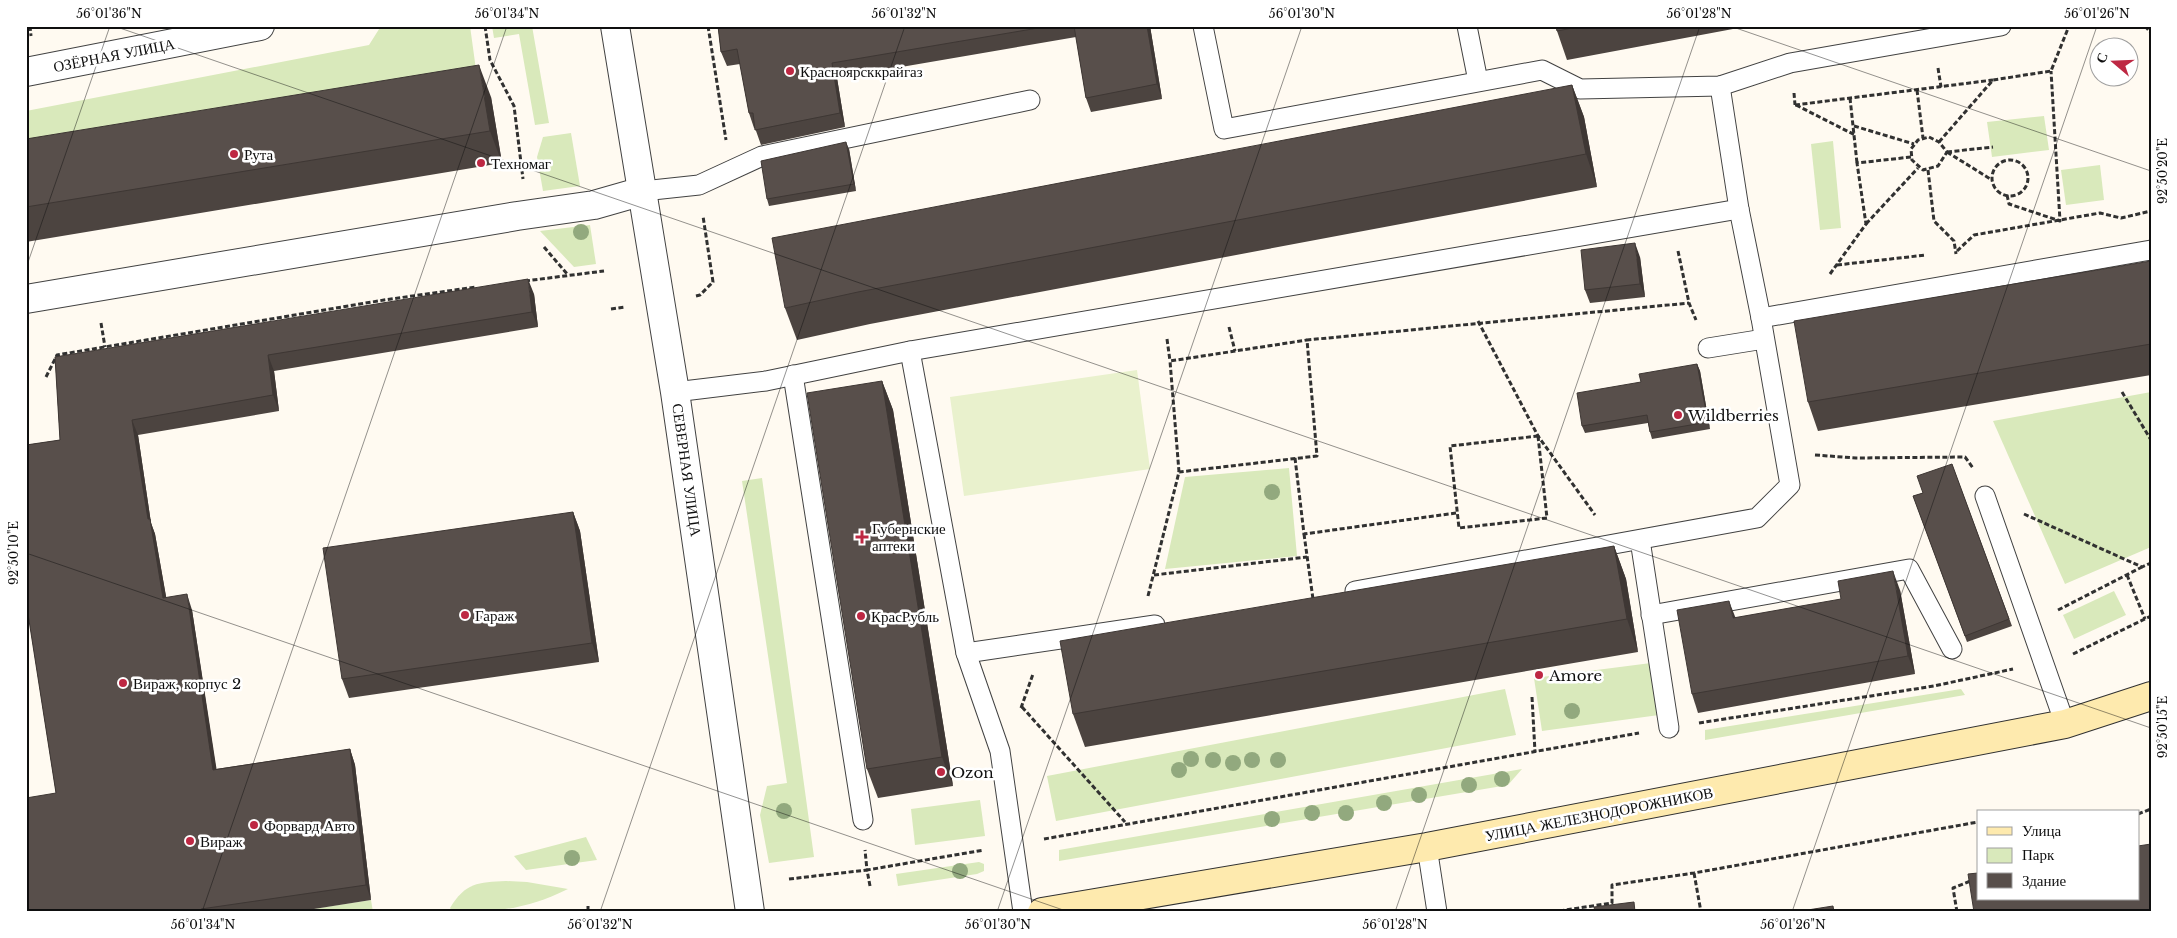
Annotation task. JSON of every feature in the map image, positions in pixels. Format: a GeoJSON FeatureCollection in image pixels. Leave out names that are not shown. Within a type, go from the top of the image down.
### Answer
{"type":"FeatureCollection","features":[{"type":"Feature","properties":{"kind":"street","name":"ОЗЁРНАЯ УЛИЦА"},"geometry":{"type":"LineString","coordinates":[[26,72],[260,26]]}},
{"type":"Feature","properties":{"kind":"street","name":"СЕВЕРНАЯ УЛИЦА"},"geometry":{"type":"LineString","coordinates":[[615,26],[675,392],[716,664],[747,900],[731,912]]}},
{"type":"Feature","properties":{"kind":"street"},"geometry":{"type":"LineString","coordinates":[[26,299],[594,205],[643,191]]}},
{"type":"Feature","properties":{"kind":"street","name":"УЛИЦА ЖЕЛЕЗНОДОРОЖНИКОВ"},"geometry":{"type":"LineString","coordinates":[[1042,912],[1428,847],[2064,724],[2151,696]]}},
{"type":"Feature","properties":{"kind":"lane"},"geometry":{"type":"LineString","coordinates":[[1202,26],[1224,128],[1542,70],[1580,89],[1720,86],[1790,63],[2001,26]]}},
{"type":"Feature","properties":{"kind":"lane"},"geometry":{"type":"LineString","coordinates":[[1467,26],[1478,81]]}},
{"type":"Feature","properties":{"kind":"lane"},"geometry":{"type":"LineString","coordinates":[[1313,599],[1614,542],[1640,540],[1757,518],[1790,485],[1761,318],[1739,209],[1720,86]]}},
{"type":"Feature","properties":{"kind":"lane"},"geometry":{"type":"LineString","coordinates":[[643,191],[699,185],[762,156],[1030,100]]}},
{"type":"Feature","properties":{"kind":"lane"},"geometry":{"type":"LineString","coordinates":[[675,392],[793,376],[910,351],[1673,222],[1739,209]]}},
{"type":"Feature","properties":{"kind":"lane"},"geometry":{"type":"LineString","coordinates":[[1761,318],[2151,250]]}},
{"type":"Feature","properties":{"kind":"lane"},"geometry":{"type":"LineString","coordinates":[[1708,348],[1764,338]]}},
{"type":"Feature","properties":{"kind":"lane"},"geometry":{"type":"LineString","coordinates":[[910,351],[966,653],[1000,751],[1023,912]]}},
{"type":"Feature","properties":{"kind":"lane"},"geometry":{"type":"LineString","coordinates":[[793,376],[863,820]]}},
{"type":"Feature","properties":{"kind":"lane"},"geometry":{"type":"LineString","coordinates":[[1985,496],[2045,662],[2064,724]]}},
{"type":"Feature","properties":{"kind":"lane"},"geometry":{"type":"LineString","coordinates":[[1640,540],[1669,728]]}},
{"type":"Feature","properties":{"kind":"lane"},"geometry":{"type":"LineString","coordinates":[[1651,615],[1910,569],[1952,649]]}},
{"type":"Feature","properties":{"kind":"lane"},"geometry":{"type":"LineString","coordinates":[[966,653],[1043,643],[1178,621]]}},
{"type":"Feature","properties":{"kind":"lane"},"geometry":{"type":"LineString","coordinates":[[1428,847],[1437,912]]}},
{"type":"Feature","properties":{"kind":"path"},"geometry":{"type":"LineString","coordinates":[[485,26],[490,60],[514,106],[527,215]]}},
{"type":"Feature","properties":{"kind":"path"},"geometry":{"type":"LineString","coordinates":[[708,26],[731,170]]}},
{"type":"Feature","properties":{"kind":"path"},"geometry":{"type":"LineString","coordinates":[[2060,220],[2051,71],[2069,26]]}},
{"type":"Feature","properties":{"kind":"path"},"geometry":{"type":"LineString","coordinates":[[2145,26],[2151,34]]}},
{"type":"Feature","properties":{"kind":"path"},"geometry":{"type":"LineString","coordinates":[[1855,135],[1795,105],[2051,71]]}},
{"type":"Feature","properties":{"kind":"path"},"geometry":{"type":"LineString","coordinates":[[1939,142],[1994,80]]}},
{"type":"Feature","properties":{"kind":"path"},"geometry":{"type":"LineString","coordinates":[[1917,90],[1923,138]]}},
{"type":"Feature","properties":{"kind":"path"},"geometry":{"type":"LineString","coordinates":[[1850,98],[1865,226]]}},
{"type":"Feature","properties":{"kind":"path"},"geometry":{"type":"LineString","coordinates":[[1854,126],[1914,144]]}},
{"type":"Feature","properties":{"kind":"path"},"geometry":{"type":"LineString","coordinates":[[1946,152],[1938,166],[1928,170],[1918,168],[1911,157],[1914,144],[1923,138],[1934,138],[1946,152],[1992,180],[1997,190],[2007,196],[2009,204],[2060,220]]}},
{"type":"Feature","properties":{"kind":"path"},"geometry":{"type":"LineString","coordinates":[[1946,152],[1993,147]]}},
{"type":"Feature","properties":{"kind":"path"},"geometry":{"type":"LineString","coordinates":[[1857,164],[1911,157]]}},
{"type":"Feature","properties":{"kind":"path"},"geometry":{"type":"LineString","coordinates":[[1992,180],[1994,169],[2004,160],[2010,159],[2021,163],[2028,174],[2026,185],[2018,193],[2007,196]]}},
{"type":"Feature","properties":{"kind":"path"},"geometry":{"type":"LineString","coordinates":[[1804,310],[1865,226],[1918,168]]}},
{"type":"Feature","properties":{"kind":"path"},"geometry":{"type":"LineString","coordinates":[[1928,170],[1934,221],[1954,242],[1961,283]]}},
{"type":"Feature","properties":{"kind":"path"},"geometry":{"type":"LineString","coordinates":[[1946,253],[1956,252],[1974,235],[2100,213],[2121,218],[2151,211]]}},
{"type":"Feature","properties":{"kind":"path"},"geometry":{"type":"LineString","coordinates":[[1673,222],[1689,302],[1708,348]]}},
{"type":"Feature","properties":{"kind":"path"},"geometry":{"type":"LineString","coordinates":[[700,295],[712,282],[706,229]]}},
{"type":"Feature","properties":{"kind":"path"},"geometry":{"type":"LineString","coordinates":[[1837,265],[1936,254]]}},
{"type":"Feature","properties":{"kind":"path"},"geometry":{"type":"LineString","coordinates":[[520,282],[604,271]]}},
{"type":"Feature","properties":{"kind":"path"},"geometry":{"type":"LineString","coordinates":[[46,377],[57,355],[384,300],[481,287]]}},
{"type":"Feature","properties":{"kind":"path"},"geometry":{"type":"LineString","coordinates":[[1139,627],[1154,575],[1179,472],[1170,361],[1307,340],[1478,321],[1689,302]]}},
{"type":"Feature","properties":{"kind":"path"},"geometry":{"type":"LineString","coordinates":[[1478,321],[1538,436],[1614,542]]}},
{"type":"Feature","properties":{"kind":"path"},"geometry":{"type":"LineString","coordinates":[[1179,472],[1318,456],[1307,340]]}},
{"type":"Feature","properties":{"kind":"path"},"geometry":{"type":"LineString","coordinates":[[2122,392],[2151,440]]}},
{"type":"Feature","properties":{"kind":"path"},"geometry":{"type":"LineString","coordinates":[[1538,436],[1546,518],[1459,528],[1450,446],[1538,436]]}},
{"type":"Feature","properties":{"kind":"path"},"geometry":{"type":"LineString","coordinates":[[1784,453],[1856,458],[1965,457],[1976,472],[1985,496],[2142,566]]}},
{"type":"Feature","properties":{"kind":"path"},"geometry":{"type":"LineString","coordinates":[[1295,458],[1313,599]]}},
{"type":"Feature","properties":{"kind":"path"},"geometry":{"type":"LineString","coordinates":[[1304,534],[1456,514]]}},
{"type":"Feature","properties":{"kind":"path"},"geometry":{"type":"LineString","coordinates":[[1154,575],[1307,557]]}},
{"type":"Feature","properties":{"kind":"path"},"geometry":{"type":"LineString","coordinates":[[2031,624],[2151,563]]}},
{"type":"Feature","properties":{"kind":"path"},"geometry":{"type":"LineString","coordinates":[[2127,575],[2145,619]]}},
{"type":"Feature","properties":{"kind":"path"},"geometry":{"type":"LineString","coordinates":[[790,879],[867,870],[1669,728],[1934,686],[2071,655],[2151,616]]}},
{"type":"Feature","properties":{"kind":"path"},"geometry":{"type":"LineString","coordinates":[[1000,751],[1022,706],[1043,643]]}},
{"type":"Feature","properties":{"kind":"path"},"geometry":{"type":"LineString","coordinates":[[1532,697],[1535,752]]}},
{"type":"Feature","properties":{"kind":"path"},"geometry":{"type":"LineString","coordinates":[[1022,706],[1126,823]]}},
{"type":"Feature","properties":{"kind":"path"},"geometry":{"type":"LineString","coordinates":[[863,820],[870,886]]}},
{"type":"Feature","properties":{"kind":"path"},"geometry":{"type":"LineString","coordinates":[[1552,912],[1612,903],[1612,885],[1694,873],[1977,822]]}},
{"type":"Feature","properties":{"kind":"path"},"geometry":{"type":"LineString","coordinates":[[1694,873],[1701,912]]}},
{"type":"Feature","properties":{"kind":"path"},"geometry":{"type":"LineString","coordinates":[[1957,912],[1953,888],[1977,878]]}},
{"type":"Feature","properties":{"kind":"path"},"geometry":{"type":"LineString","coordinates":[[588,906],[588,912]]}},
{"type":"Feature","properties":{"kind":"green space"},"geometry":{"type":"Polygon","coordinates":[[[381,26],[470,26],[477,77],[26,160],[26,111],[369,45],[381,26]]]}},
{"type":"Feature","properties":{"kind":"green space"},"geometry":{"type":"Polygon","coordinates":[[[492,26],[532,26],[549,123],[535,125],[519,34],[494,38],[492,26]]]}},
{"type":"Feature","properties":{"kind":"green space"},"geometry":{"type":"Polygon","coordinates":[[[2044,116],[2049,150],[1992,157],[1987,122],[2044,116]]]}},
{"type":"Feature","properties":{"kind":"green space"},"geometry":{"type":"Polygon","coordinates":[[[571,133],[580,186],[543,191],[537,157],[543,137],[571,133]]]}},
{"type":"Feature","properties":{"kind":"green space"},"geometry":{"type":"Polygon","coordinates":[[[1833,141],[1841,228],[1820,230],[1811,144],[1833,141]]]}},
{"type":"Feature","properties":{"kind":"green space"},"geometry":{"type":"Polygon","coordinates":[[[2100,165],[2104,200],[2066,205],[2061,170],[2100,165]]]}},
{"type":"Feature","properties":{"kind":"green space"},"geometry":{"type":"Polygon","coordinates":[[[590,225],[596,264],[574,267],[540,231],[590,225]]]}},
{"type":"Feature","properties":{"kind":"green space"},"geometry":{"type":"Polygon","coordinates":[[[1137,370],[1150,469],[964,496],[950,397],[1137,370]]]}},
{"type":"Feature","properties":{"kind":"green space"},"geometry":{"type":"Polygon","coordinates":[[[2151,392],[2151,547],[2065,584],[1993,421],[2151,392]]]}},
{"type":"Feature","properties":{"kind":"green space"},"geometry":{"type":"Polygon","coordinates":[[[1289,468],[1297,556],[1165,569],[1185,477],[1289,468]]]}},
{"type":"Feature","properties":{"kind":"green space"},"geometry":{"type":"Polygon","coordinates":[[[762,478],[814,857],[769,863],[760,815],[767,786],[787,783],[742,481],[762,478]]]}},
{"type":"Feature","properties":{"kind":"green space"},"geometry":{"type":"Polygon","coordinates":[[[2114,591],[2126,615],[2074,639],[2063,615],[2114,591]]]}},
{"type":"Feature","properties":{"kind":"green space"},"geometry":{"type":"Polygon","coordinates":[[[1651,663],[1659,715],[1542,731],[1534,678],[1651,663]]]}},
{"type":"Feature","properties":{"kind":"green space"},"geometry":{"type":"Polygon","coordinates":[[[1505,689],[1516,735],[1056,821],[1047,776],[1505,689]]]}},
{"type":"Feature","properties":{"kind":"green space"},"geometry":{"type":"Polygon","coordinates":[[[1961,689],[1965,695],[1705,740],[1705,730],[1961,689]]]}},
{"type":"Feature","properties":{"kind":"green space"},"geometry":{"type":"Polygon","coordinates":[[[1522,769],[1508,785],[1059,861],[1059,850],[1522,769]]]}},
{"type":"Feature","properties":{"kind":"green space"},"geometry":{"type":"Polygon","coordinates":[[[980,800],[985,836],[915,845],[911,809],[980,800]]]}},
{"type":"Feature","properties":{"kind":"green space"},"geometry":{"type":"Polygon","coordinates":[[[586,837],[597,860],[526,870],[514,856],[586,837]]]}},
{"type":"Feature","properties":{"kind":"green space"},"geometry":{"type":"Polygon","coordinates":[[[979,862],[984,864],[984,871],[977,874],[898,886],[896,874],[979,862]]]}},
{"type":"Feature","properties":{"kind":"green space"},"geometry":{"type":"Polygon","coordinates":[[[527,882],[568,889],[539,901],[512,908],[453,912],[450,908],[461,893],[473,886],[480,883],[527,882]]]}},
{"type":"Feature","properties":{"kind":"green space"},"geometry":{"type":"Polygon","coordinates":[[[371,900],[373,912],[293,912],[371,900]]]}},
{"type":"Feature","properties":{"kind":"building","name":"Красноярсккрайгаз"},"geometry":{"type":"Polygon","coordinates":[[[718,26],[1050,26],[832,63],[840,113],[755,130],[753,113],[749,113],[737,49],[721,52],[718,26]]]}},
{"type":"Feature","properties":{"kind":"building"},"geometry":{"type":"Polygon","coordinates":[[[1074,26],[1147,26],[1157,84],[1086,98],[1074,26]]]}},
{"type":"Feature","properties":{"kind":"building"},"geometry":{"type":"Polygon","coordinates":[[[1556,26],[1583,26],[1557,31],[1556,26]]]}},
{"type":"Feature","properties":{"kind":"building"},"geometry":{"type":"Polygon","coordinates":[[[479,65],[490,131],[26,207],[26,139],[479,65]]]}},
{"type":"Feature","properties":{"kind":"building"},"geometry":{"type":"Polygon","coordinates":[[[1572,85],[1586,154],[858,292],[785,308],[772,238],[1572,85]]]}},
{"type":"Feature","properties":{"kind":"building"},"geometry":{"type":"Polygon","coordinates":[[[846,142],[854,184],[767,199],[761,161],[846,142]]]}},
{"type":"Feature","properties":{"kind":"building"},"geometry":{"type":"Polygon","coordinates":[[[1635,243],[1640,284],[1585,290],[1581,250],[1635,243]]]}},
{"type":"Feature","properties":{"kind":"building"},"geometry":{"type":"Polygon","coordinates":[[[2151,261],[2151,344],[1808,402],[1794,321],[2151,261]]]}},
{"type":"Feature","properties":{"kind":"building"},"geometry":{"type":"Polygon","coordinates":[[[528,279],[532,312],[268,355],[273,395],[132,420],[163,598],[187,594],[213,770],[350,749],[366,885],[201,909],[202,912],[26,912],[26,798],[56,793],[26,601],[26,445],[60,440],[55,357],[528,279]]]}},
{"type":"Feature","properties":{"kind":"building"},"geometry":{"type":"Polygon","coordinates":[[[1697,364],[1708,422],[1650,432],[1647,415],[1582,426],[1577,393],[1641,382],[1639,374],[1697,364]]]}},
{"type":"Feature","properties":{"kind":"building"},"geometry":{"type":"Polygon","coordinates":[[[882,381],[942,757],[867,769],[807,393],[882,381]]]}},
{"type":"Feature","properties":{"kind":"building"},"geometry":{"type":"Polygon","coordinates":[[[1952,464],[2009,619],[1965,636],[1913,496],[1923,493],[1917,476],[1952,464]]]}},
{"type":"Feature","properties":{"kind":"building","name":"Гараж"},"geometry":{"type":"Polygon","coordinates":[[[573,512],[592,643],[342,679],[323,548],[573,512]]]}},
{"type":"Feature","properties":{"kind":"building"},"geometry":{"type":"Polygon","coordinates":[[[1614,546],[1627,619],[1073,714],[1060,641],[1614,546]]]}},
{"type":"Feature","properties":{"kind":"building"},"geometry":{"type":"Polygon","coordinates":[[[1893,571],[1908,656],[1692,694],[1677,610],[1729,601],[1733,618],[1841,599],[1838,581],[1893,571]]]}},
{"type":"Feature","properties":{"kind":"building"},"geometry":{"type":"Polygon","coordinates":[[[2151,844],[2151,912],[1974,912],[1968,874],[1977,873],[1977,900],[2140,900],[2140,846],[2151,844]]]}},
{"type":"Feature","properties":{"kind":"building"},"geometry":{"type":"Polygon","coordinates":[[[1634,902],[1635,912],[1595,912],[1594,907],[1634,902]]]}},
{"type":"Feature","properties":{"kind":"building"},"geometry":{"type":"Polygon","coordinates":[[[1833,906],[1834,912],[1795,912],[1833,906]]]}},
{"type":"Feature","properties":{"kind":"place","name":"Красноярсккрайгаз"},"geometry":{"type":"Point","coordinates":[790,71]}},
{"type":"Feature","properties":{"kind":"place","name":"Рута"},"geometry":{"type":"Point","coordinates":[234,154]}},
{"type":"Feature","properties":{"kind":"place","name":"Техномаг"},"geometry":{"type":"Point","coordinates":[481,163]}},
{"type":"Feature","properties":{"kind":"place","name":"Wildberries"},"geometry":{"type":"Point","coordinates":[1678,415]}},
{"type":"Feature","properties":{"kind":"place","name":"Губернские аптеки"},"geometry":{"type":"Point","coordinates":[862,537]}},
{"type":"Feature","properties":{"kind":"place","name":"Гараж"},"geometry":{"type":"Point","coordinates":[465,615]}},
{"type":"Feature","properties":{"kind":"place","name":"КрасРубль"},"geometry":{"type":"Point","coordinates":[861,616]}},
{"type":"Feature","properties":{"kind":"place","name":"Amore"},"geometry":{"type":"Point","coordinates":[1539,675]}},
{"type":"Feature","properties":{"kind":"place","name":"Вираж, корпус 2"},"geometry":{"type":"Point","coordinates":[123,683]}},
{"type":"Feature","properties":{"kind":"place","name":"Ozon"},"geometry":{"type":"Point","coordinates":[941,772]}},
{"type":"Feature","properties":{"kind":"place","name":"Форвард Авто"},"geometry":{"type":"Point","coordinates":[254,825]}},
{"type":"Feature","properties":{"kind":"place","name":"Вираж"},"geometry":{"type":"Point","coordinates":[190,841]}}]}
